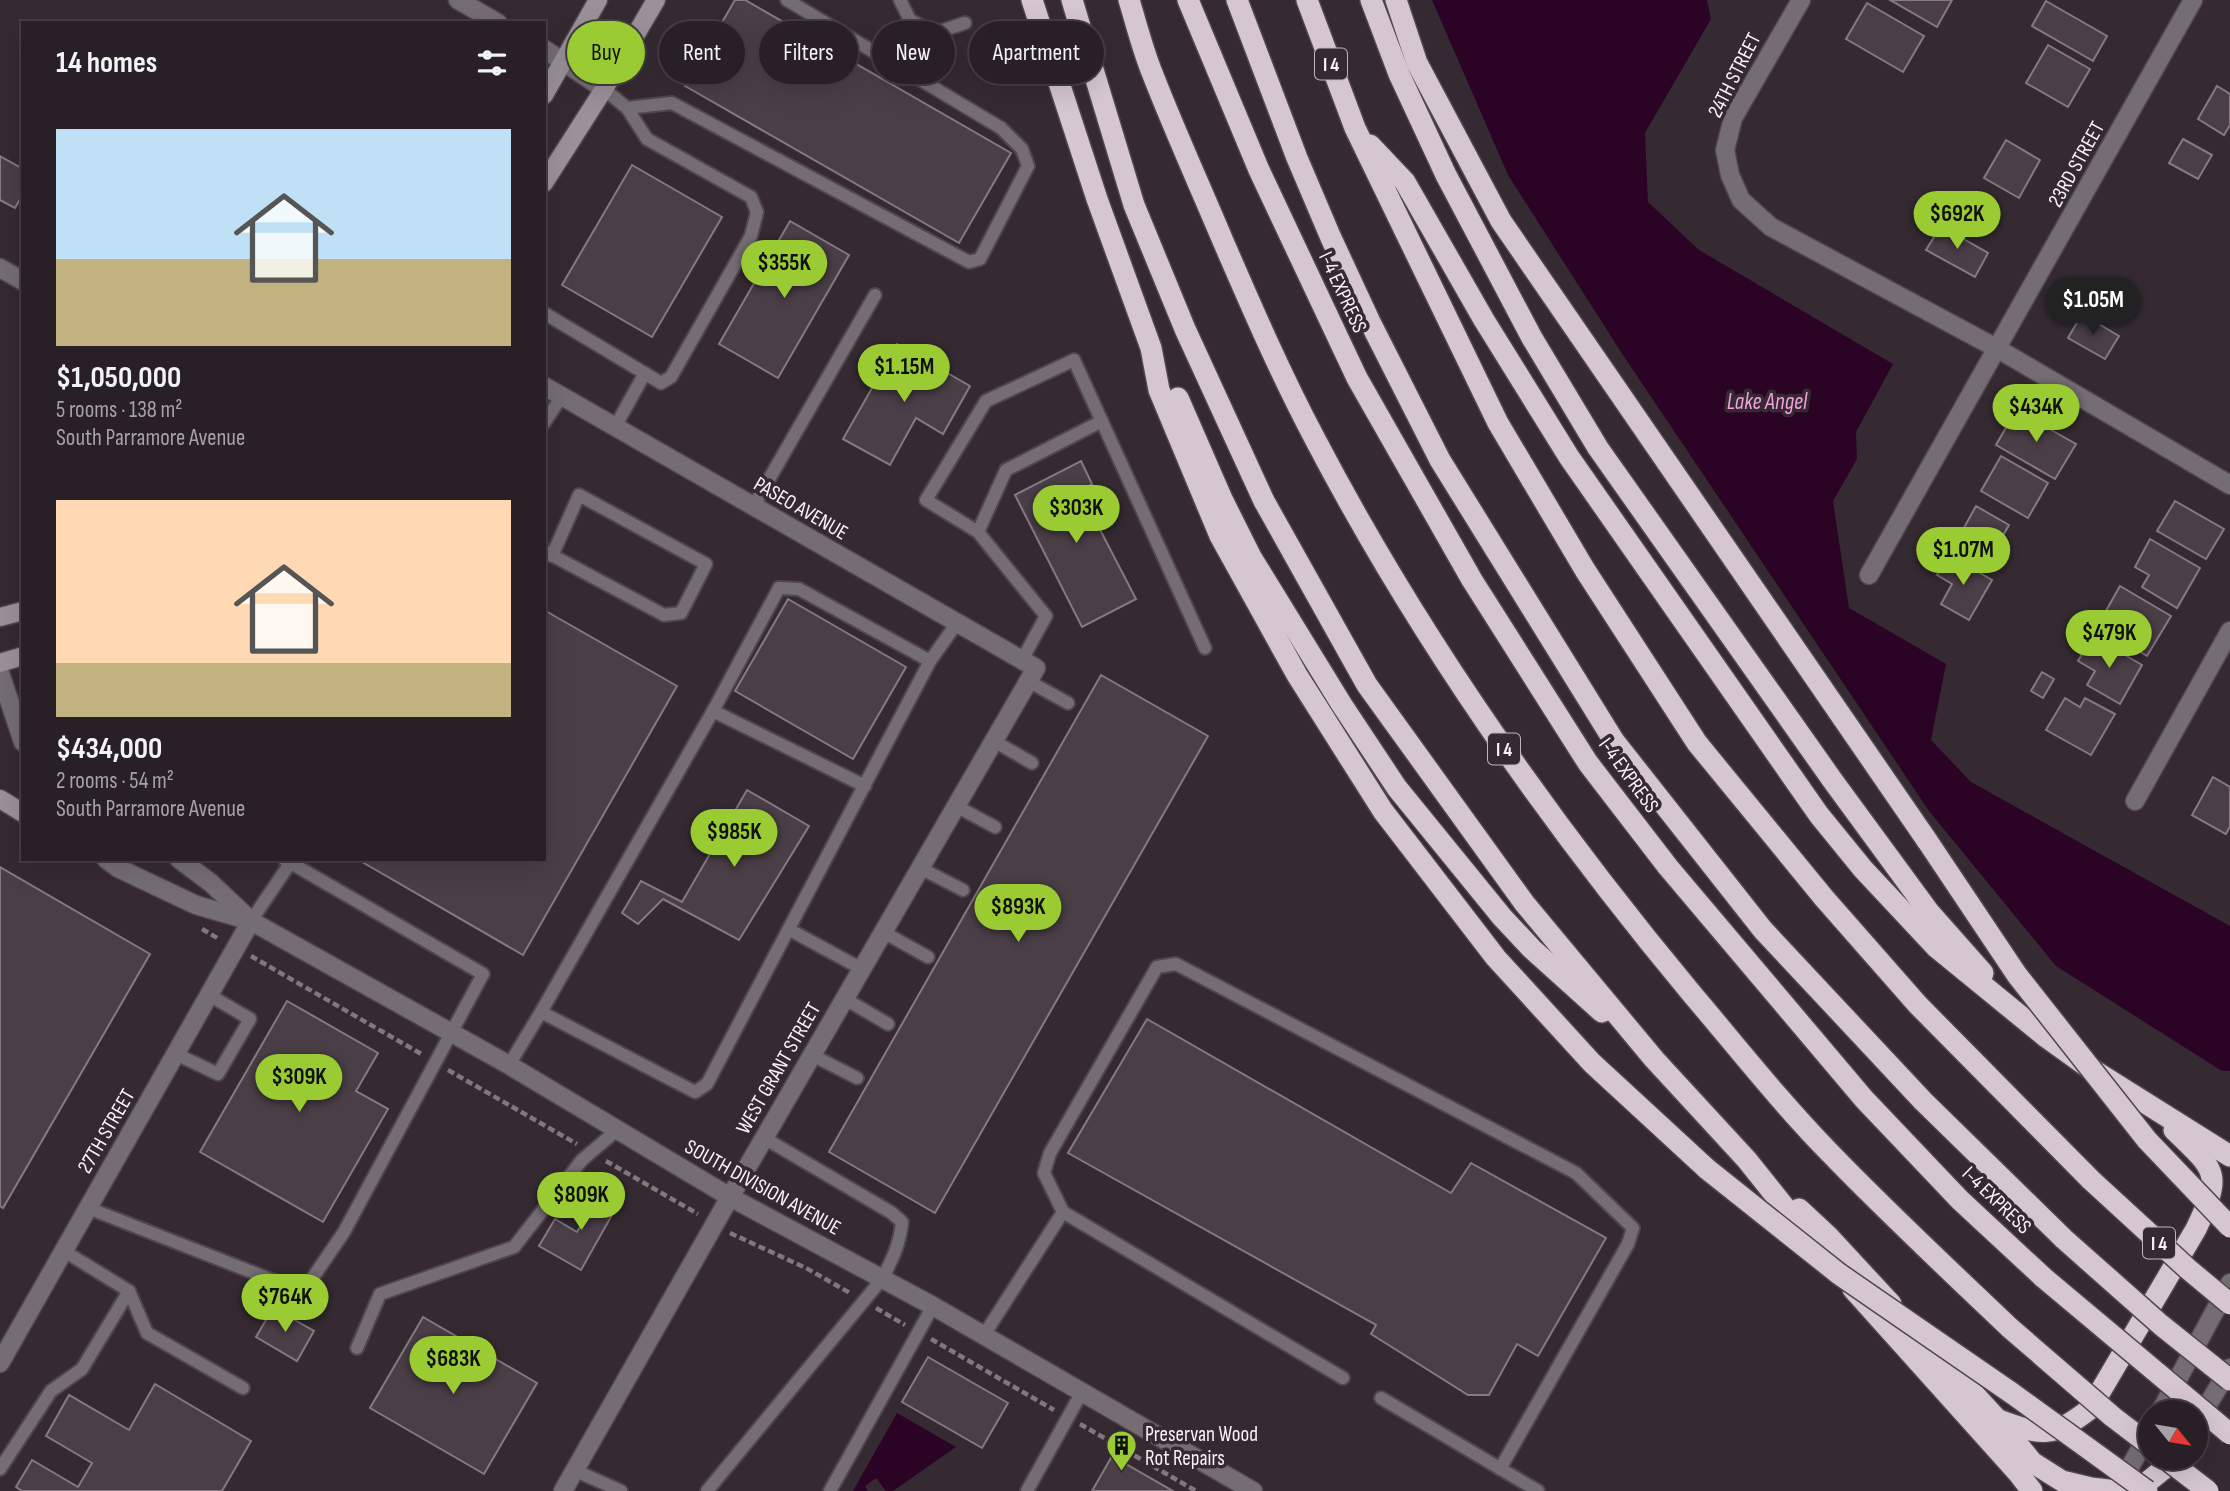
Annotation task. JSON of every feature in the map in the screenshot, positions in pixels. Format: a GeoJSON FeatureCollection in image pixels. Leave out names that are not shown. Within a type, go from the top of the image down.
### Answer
{"type":"FeatureCollection","features":[{"type":"Feature","properties":{"kind":"highway"},"geometry":{"type":"LineString","coordinates":[[1032,0],[1097,199],[1151,348],[1159,390],[1220,536],[1297,675],[1383,811],[1496,958],[1541,1008],[1592,1063],[1707,1169],[1839,1274],[2147,1491]]}},
{"type":"Feature","properties":{"kind":"highway"},"geometry":{"type":"LineString","coordinates":[[1072,0],[1134,205],[1185,329],[1264,501],[1367,685],[1525,904],[1654,1059],[1747,1160],[1828,1236],[1997,1419],[2032,1462],[2062,1481],[2117,1491],[2145,1484],[2160,1470]]}},
{"type":"Feature","properties":{"kind":"highway","name":"I 4"},"geometry":{"type":"LineString","coordinates":[[1129,0],[1149,66],[1190,164],[1254,314],[1314,438],[1381,558],[1495,736],[1592,869],[1660,956],[1827,1150],[1908,1232],[2010,1328],[2138,1435]]}},
{"type":"Feature","properties":{"kind":"highway","name":"I-4 EXPRESS"},"geometry":{"type":"LineString","coordinates":[[1188,0],[1259,170],[1357,378],[1472,580],[1588,764],[1668,867],[1864,1099],[1960,1200],[2045,1278],[2230,1434]]}},
{"type":"Feature","properties":{"kind":"highway","name":"I-4 EXPRESS"},"geometry":{"type":"LineString","coordinates":[[1237,0],[1297,158],[1331,238],[1434,449],[1614,741],[1763,930],[1923,1101],[2064,1239],[2161,1325],[2230,1380]]}},
{"type":"Feature","properties":{"kind":"highway","name":"I 4"},"geometry":{"type":"LineString","coordinates":[[1307,0],[1355,128],[1499,424],[1586,570],[1697,743],[1824,898],[1918,1004],[2091,1180],[2230,1304]]}},
{"type":"Feature","properties":{"kind":"highway"},"geometry":{"type":"LineString","coordinates":[[1371,0],[1399,74],[1447,176],[1525,327],[1598,448],[1929,912],[2024,1019]]}},
{"type":"Feature","properties":{"kind":"highway"},"geometry":{"type":"LineString","coordinates":[[1396,0],[1417,63],[1501,221],[2017,975],[2147,1140],[2230,1227]]}},
{"type":"Feature","properties":{"kind":"highway"},"geometry":{"type":"LineString","coordinates":[[1355,128],[1405,182],[1484,320],[1569,457],[1819,815],[1863,869],[1936,947],[2024,1019],[2085,1065],[2230,1156]]}},
{"type":"Feature","properties":{"kind":"highway"},"geometry":{"type":"LineString","coordinates":[[1151,348],[1171,382],[1222,499],[1251,557],[1342,705],[1397,788],[1502,917],[1654,1059]]}},
{"type":"Feature","properties":{"kind":"highway"},"geometry":{"type":"LineString","coordinates":[[1997,1419],[2032,1432],[2064,1429],[2090,1409],[2206,1210],[2213,1176],[2208,1164],[2145,1102]]}},
{"type":"Feature","properties":{"kind":"highway"},"geometry":{"type":"LineString","coordinates":[[2206,1140],[2230,1140]]}},
{"type":"Feature","properties":{"kind":"highway"},"geometry":{"type":"LineString","coordinates":[[1747,1160],[1816,1247],[2020,1474],[2032,1491]]}},
{"type":"Feature","properties":{"kind":"highway"},"geometry":{"type":"LineString","coordinates":[[2186,1470],[2208,1491]]}},
{"type":"Feature","properties":{"kind":"main road"},"geometry":{"type":"LineString","coordinates":[[546,91],[598,0]]}},
{"type":"Feature","properties":{"kind":"main road"},"geometry":{"type":"LineString","coordinates":[[546,180],[656,0]]}},
{"type":"Feature","properties":{"kind":"main road"},"geometry":{"type":"LineString","coordinates":[[0,617],[21,612]]}},
{"type":"Feature","properties":{"kind":"main road"},"geometry":{"type":"LineString","coordinates":[[0,663],[21,657]]}},
{"type":"Feature","properties":{"kind":"main road"},"geometry":{"type":"LineString","coordinates":[[0,799],[21,812]]}},
{"type":"Feature","properties":{"kind":"street"},"geometry":{"type":"LineString","coordinates":[[458,0],[495,21]]}},
{"type":"Feature","properties":{"kind":"street","name":"24TH STREET"},"geometry":{"type":"LineString","coordinates":[[1801,0],[1733,118],[1725,150],[1730,175],[1741,200],[1771,227],[1998,349]]}},
{"type":"Feature","properties":{"kind":"street","name":"23RD STREET"},"geometry":{"type":"LineString","coordinates":[[1869,575],[2193,0]]}},
{"type":"Feature","properties":{"kind":"street"},"geometry":{"type":"LineString","coordinates":[[546,50],[604,89]]}},
{"type":"Feature","properties":{"kind":"street"},"geometry":{"type":"LineString","coordinates":[[0,268],[21,280]]}},
{"type":"Feature","properties":{"kind":"street"},"geometry":{"type":"LineString","coordinates":[[1998,349],[2230,485]]}},
{"type":"Feature","properties":{"kind":"street","name":"PASEO AVENUE"},"geometry":{"type":"LineString","coordinates":[[546,387],[957,623],[1029,670]]}},
{"type":"Feature","properties":{"kind":"street"},"geometry":{"type":"LineString","coordinates":[[0,617],[0,626]]}},
{"type":"Feature","properties":{"kind":"street"},"geometry":{"type":"LineString","coordinates":[[2135,801],[2230,631]]}},
{"type":"Feature","properties":{"kind":"street","name":"WEST GRANT STREET"},"geometry":{"type":"LineString","coordinates":[[563,1491],[994,741],[1029,670]]}},
{"type":"Feature","properties":{"kind":"street"},"geometry":{"type":"LineString","coordinates":[[0,673],[21,736]]}},
{"type":"Feature","properties":{"kind":"street","name":"SOUTH DIVISION AVENUE"},"geometry":{"type":"LineString","coordinates":[[109,861],[196,905],[251,921],[509,1065],[730,1197],[933,1306],[1254,1491]]}},
{"type":"Feature","properties":{"kind":"street","name":"SOUTH DIVISION AVENUE"},"geometry":{"type":"LineString","coordinates":[[182,861],[211,883],[251,921]]}},
{"type":"Feature","properties":{"kind":"street","name":"27TH STREET"},"geometry":{"type":"LineString","coordinates":[[0,1363],[251,921]]}},
{"type":"Feature","properties":{"kind":"street"},"geometry":{"type":"LineString","coordinates":[[2167,1400],[2230,1283]]}},
{"type":"Feature","properties":{"kind":"street"},"geometry":{"type":"LineString","coordinates":[[2208,1404],[2230,1368]]}},
{"type":"Feature","properties":{"kind":"street"},"geometry":{"type":"LineString","coordinates":[[2117,1491],[2138,1453]]}},
{"type":"Feature","properties":{"kind":"street"},"geometry":{"type":"LineString","coordinates":[[2157,1491],[2167,1470]]}},
{"type":"Feature","properties":{"kind":"lane"},"geometry":{"type":"LineString","coordinates":[[627,108],[672,103],[969,262],[980,259],[1028,166],[1022,149],[1001,128],[787,0]]}},
{"type":"Feature","properties":{"kind":"lane"},"geometry":{"type":"LineString","coordinates":[[900,0],[910,20],[935,33],[965,23]]}},
{"type":"Feature","properties":{"kind":"lane"},"geometry":{"type":"LineString","coordinates":[[546,314],[661,383],[671,377],[751,236],[757,212],[751,197],[647,139],[627,108],[604,89]]}},
{"type":"Feature","properties":{"kind":"lane"},"geometry":{"type":"LineString","coordinates":[[754,507],[875,295]]}},
{"type":"Feature","properties":{"kind":"lane"},"geometry":{"type":"LineString","coordinates":[[1068,703],[1029,670],[1046,616],[978,532],[926,500],[986,401],[1074,360],[1205,648]]}},
{"type":"Feature","properties":{"kind":"lane"},"geometry":{"type":"LineString","coordinates":[[615,427],[645,373]]}},
{"type":"Feature","properties":{"kind":"lane"},"geometry":{"type":"LineString","coordinates":[[546,421],[562,396]]}},
{"type":"Feature","properties":{"kind":"lane"},"geometry":{"type":"LineString","coordinates":[[978,532],[1006,470],[1101,421]]}},
{"type":"Feature","properties":{"kind":"lane"},"geometry":{"type":"LineString","coordinates":[[579,495],[706,564],[681,613],[664,615],[548,554],[579,495]]}},
{"type":"Feature","properties":{"kind":"lane"},"geometry":{"type":"LineString","coordinates":[[509,1065],[713,711],[779,587],[799,589],[930,661]]}},
{"type":"Feature","properties":{"kind":"lane"},"geometry":{"type":"LineString","coordinates":[[541,1012],[695,1092],[707,1084],[930,661],[957,623]]}},
{"type":"Feature","properties":{"kind":"lane"},"geometry":{"type":"LineString","coordinates":[[713,711],[865,786]]}},
{"type":"Feature","properties":{"kind":"lane"},"geometry":{"type":"LineString","coordinates":[[994,741],[1032,762]]}},
{"type":"Feature","properties":{"kind":"lane"},"geometry":{"type":"LineString","coordinates":[[956,806],[995,827]]}},
{"type":"Feature","properties":{"kind":"lane"},"geometry":{"type":"LineString","coordinates":[[88,1208],[303,1292],[344,1231],[483,974],[289,861],[251,921]]}},
{"type":"Feature","properties":{"kind":"lane"},"geometry":{"type":"LineString","coordinates":[[920,868],[963,890]]}},
{"type":"Feature","properties":{"kind":"lane"},"geometry":{"type":"LineString","coordinates":[[790,930],[862,969]]}},
{"type":"Feature","properties":{"kind":"lane"},"geometry":{"type":"LineString","coordinates":[[883,932],[928,957]]}},
{"type":"Feature","properties":{"kind":"lane"},"geometry":{"type":"LineString","coordinates":[[1343,1378],[1063,1212],[1044,1173],[1049,1153],[1157,967],[1176,964],[1576,1173],[1633,1228],[1628,1244],[1500,1469]]}},
{"type":"Feature","properties":{"kind":"lane"},"geometry":{"type":"LineString","coordinates":[[176,1054],[218,1074],[250,1019],[209,995]]}},
{"type":"Feature","properties":{"kind":"lane"},"geometry":{"type":"LineString","coordinates":[[845,999],[888,1024]]}},
{"type":"Feature","properties":{"kind":"lane"},"geometry":{"type":"LineString","coordinates":[[812,1055],[858,1079]]}},
{"type":"Feature","properties":{"kind":"lane"},"geometry":{"type":"LineString","coordinates":[[357,1348],[380,1294],[514,1247],[582,1160],[617,1130]]}},
{"type":"Feature","properties":{"kind":"lane"},"geometry":{"type":"LineString","coordinates":[[707,1491],[882,1279],[897,1251],[902,1222],[877,1203],[764,1138]]}},
{"type":"Feature","properties":{"kind":"lane"},"geometry":{"type":"LineString","coordinates":[[984,1335],[1063,1212]]}},
{"type":"Feature","properties":{"kind":"lane"},"geometry":{"type":"LineString","coordinates":[[64,1251],[129,1291],[147,1333],[243,1388]]}},
{"type":"Feature","properties":{"kind":"lane"},"geometry":{"type":"LineString","coordinates":[[0,1469],[51,1391],[82,1369],[129,1291]]}},
{"type":"Feature","properties":{"kind":"lane"},"geometry":{"type":"LineString","coordinates":[[830,1491],[933,1306]]}},
{"type":"Feature","properties":{"kind":"lane"},"geometry":{"type":"LineString","coordinates":[[1027,1491],[1082,1392]]}},
{"type":"Feature","properties":{"kind":"lane"},"geometry":{"type":"LineString","coordinates":[[1381,1398],[1538,1491]]}},
{"type":"Feature","properties":{"kind":"lane"},"geometry":{"type":"LineString","coordinates":[[575,1470],[621,1491]]}},
{"type":"Feature","properties":{"kind":"path"},"geometry":{"type":"LineString","coordinates":[[257,960],[397,1041]]}},
{"type":"Feature","properties":{"kind":"path"},"geometry":{"type":"LineString","coordinates":[[448,1069],[571,1141]]}},
{"type":"Feature","properties":{"kind":"path"},"geometry":{"type":"LineString","coordinates":[[600,1157],[698,1214]]}},
{"type":"Feature","properties":{"kind":"path"},"geometry":{"type":"LineString","coordinates":[[742,1239],[806,1268],[847,1292]]}},
{"type":"Feature","properties":{"kind":"path"},"geometry":{"type":"LineString","coordinates":[[875,1307],[906,1325]]}},
{"type":"Feature","properties":{"kind":"path"},"geometry":{"type":"LineString","coordinates":[[940,1344],[1044,1404]]}},
{"type":"Feature","properties":{"kind":"path"},"geometry":{"type":"LineString","coordinates":[[1084,1427],[1196,1491]]}},
{"type":"Feature","properties":{"kind":"water","name":"Lake Angel"},"geometry":{"type":"Polygon","coordinates":[[[1432,0],[1707,0],[1711,19],[1645,133],[1648,202],[1699,250],[1893,364],[1856,432],[1857,459],[1833,501],[1849,608],[1946,664],[1931,740],[1971,782],[2230,926],[2230,1071],[2222,1071],[2056,966],[1929,811],[1621,352],[1508,175],[1432,0]]]}},
{"type":"Feature","properties":{"kind":"water"},"geometry":{"type":"Polygon","coordinates":[[[897,1413],[956,1447],[893,1491],[886,1491],[876,1478],[865,1486],[868,1491],[853,1491],[897,1413]]]}},
{"type":"Feature","properties":{"kind":"building"},"geometry":{"type":"Polygon","coordinates":[[[735,0],[745,0],[782,21],[759,21],[759,84],[858,84],[858,65],[872,73],[872,84],[891,84],[1011,153],[959,243],[685,86],[745,84],[745,21],[723,21],[735,0]]]}},
{"type":"Feature","properties":{"kind":"building"},"geometry":{"type":"Polygon","coordinates":[[[1890,0],[1952,0],[1937,27],[1890,0]]]}},
{"type":"Feature","properties":{"kind":"building"},"geometry":{"type":"Polygon","coordinates":[[[2046,1],[2107,36],[2093,61],[2032,26],[2046,1]]]}},
{"type":"Feature","properties":{"kind":"building"},"geometry":{"type":"Polygon","coordinates":[[[1867,3],[1924,36],[1903,72],[1846,39],[1867,3]]]}},
{"type":"Feature","properties":{"kind":"building"},"geometry":{"type":"Polygon","coordinates":[[[2048,45],[2090,69],[2068,107],[2026,83],[2048,45]]]}},
{"type":"Feature","properties":{"kind":"building"},"geometry":{"type":"Polygon","coordinates":[[[2217,86],[2230,94],[2230,125],[2224,135],[2198,119],[2217,86]]]}},
{"type":"Feature","properties":{"kind":"building"},"geometry":{"type":"Polygon","coordinates":[[[2183,139],[2212,155],[2198,179],[2169,163],[2183,139]]]}},
{"type":"Feature","properties":{"kind":"building"},"geometry":{"type":"Polygon","coordinates":[[[2006,140],[2040,160],[2019,198],[1984,178],[2006,140]]]}},
{"type":"Feature","properties":{"kind":"building"},"geometry":{"type":"Polygon","coordinates":[[[0,156],[21,168],[21,198],[15,208],[0,200],[0,156]]]}},
{"type":"Feature","properties":{"kind":"building"},"geometry":{"type":"Polygon","coordinates":[[[632,165],[722,217],[652,337],[562,285],[632,165]]]}},
{"type":"Feature","properties":{"kind":"building"},"geometry":{"type":"Polygon","coordinates":[[[790,221],[849,255],[778,378],[719,344],[790,221]]]}},
{"type":"Feature","properties":{"kind":"building"},"geometry":{"type":"Polygon","coordinates":[[[1941,226],[1988,253],[1975,277],[1926,250],[1941,226]]]}},
{"type":"Feature","properties":{"kind":"building"},"geometry":{"type":"Polygon","coordinates":[[[2082,314],[2119,336],[2105,359],[2068,338],[2082,314]]]}},
{"type":"Feature","properties":{"kind":"building"},"geometry":{"type":"Polygon","coordinates":[[[897,344],[970,386],[943,434],[916,418],[890,465],[843,439],[897,344]]]}},
{"type":"Feature","properties":{"kind":"building"},"geometry":{"type":"Polygon","coordinates":[[[2016,410],[2076,444],[2055,479],[1996,445],[2016,410]]]}},
{"type":"Feature","properties":{"kind":"building"},"geometry":{"type":"Polygon","coordinates":[[[2001,456],[2048,483],[2028,518],[1981,491],[2001,456]]]}},
{"type":"Feature","properties":{"kind":"building"},"geometry":{"type":"Polygon","coordinates":[[[1081,461],[1092,484],[1080,491],[1136,599],[1082,627],[1015,495],[1081,461]]]}},
{"type":"Feature","properties":{"kind":"building"},"geometry":{"type":"Polygon","coordinates":[[[2175,501],[2224,529],[2206,559],[2157,531],[2175,501]]]}},
{"type":"Feature","properties":{"kind":"building"},"geometry":{"type":"Polygon","coordinates":[[[1976,506],[2009,525],[1987,563],[1955,544],[1976,506]]]}},
{"type":"Feature","properties":{"kind":"building"},"geometry":{"type":"Polygon","coordinates":[[[2150,539],[2200,568],[2177,608],[2142,587],[2149,575],[2135,567],[2150,539]]]}},
{"type":"Feature","properties":{"kind":"building"},"geometry":{"type":"Polygon","coordinates":[[[1949,555],[1992,580],[1969,620],[1941,604],[1952,584],[1937,575],[1949,555]]]}},
{"type":"Feature","properties":{"kind":"building"},"geometry":{"type":"Polygon","coordinates":[[[2120,586],[2171,616],[2147,656],[2097,627],[2120,586]]]}},
{"type":"Feature","properties":{"kind":"building"},"geometry":{"type":"Polygon","coordinates":[[[788,599],[906,667],[853,759],[735,691],[788,599]]]}},
{"type":"Feature","properties":{"kind":"building"},"geometry":{"type":"Polygon","coordinates":[[[546,611],[677,686],[523,955],[360,861],[546,861],[546,611]]]}},
{"type":"Feature","properties":{"kind":"building"},"geometry":{"type":"Polygon","coordinates":[[[2092,636],[2142,665],[2120,704],[2087,685],[2095,671],[2078,661],[2092,636]]]}},
{"type":"Feature","properties":{"kind":"building"},"geometry":{"type":"Polygon","coordinates":[[[2042,672],[2054,679],[2043,698],[2031,691],[2042,672]]]}},
{"type":"Feature","properties":{"kind":"building"},"geometry":{"type":"Polygon","coordinates":[[[1101,675],[1208,736],[935,1213],[829,1152],[1101,675]]]}},
{"type":"Feature","properties":{"kind":"building"},"geometry":{"type":"Polygon","coordinates":[[[2065,698],[2080,707],[2085,698],[2115,714],[2091,755],[2046,730],[2065,698]]]}},
{"type":"Feature","properties":{"kind":"building"},"geometry":{"type":"Polygon","coordinates":[[[2213,777],[2230,787],[2230,826],[2226,834],[2192,815],[2213,777]]]}},
{"type":"Feature","properties":{"kind":"building"},"geometry":{"type":"Polygon","coordinates":[[[747,790],[809,826],[739,940],[663,899],[638,924],[622,913],[641,881],[682,902],[747,790]]]}},
{"type":"Feature","properties":{"kind":"building"},"geometry":{"type":"Polygon","coordinates":[[[0,867],[150,954],[3,1208],[0,1206],[0,867]]]}},
{"type":"Feature","properties":{"kind":"building"},"geometry":{"type":"Polygon","coordinates":[[[287,1001],[378,1053],[356,1091],[388,1109],[323,1222],[200,1152],[287,1001]]]}},
{"type":"Feature","properties":{"kind":"building"},"geometry":{"type":"Polygon","coordinates":[[[1147,1019],[1451,1193],[1471,1163],[1606,1238],[1538,1356],[1517,1344],[1489,1395],[1468,1395],[1371,1334],[1376,1325],[1068,1153],[1147,1019]]]}},
{"type":"Feature","properties":{"kind":"building"},"geometry":{"type":"Polygon","coordinates":[[[602,1189],[621,1199],[581,1270],[539,1246],[555,1219],[577,1232],[602,1189]]]}},
{"type":"Feature","properties":{"kind":"building"},"geometry":{"type":"Polygon","coordinates":[[[273,1308],[314,1331],[297,1361],[256,1337],[273,1308]]]}},
{"type":"Feature","properties":{"kind":"building"},"geometry":{"type":"Polygon","coordinates":[[[423,1317],[537,1383],[484,1474],[370,1408],[423,1317]]]}},
{"type":"Feature","properties":{"kind":"building"},"geometry":{"type":"Polygon","coordinates":[[[928,1357],[1008,1403],[982,1448],[902,1402],[928,1357]]]}},
{"type":"Feature","properties":{"kind":"building"},"geometry":{"type":"Polygon","coordinates":[[[155,1384],[251,1441],[222,1491],[22,1491],[16,1487],[32,1460],[78,1487],[92,1463],[46,1436],[69,1395],[129,1430],[155,1384]]]}},
{"type":"Feature","properties":{"kind":"building","name":"Preservan Wood Rot Repairs"},"geometry":{"type":"Polygon","coordinates":[[[1112,1456],[1173,1491],[1092,1491],[1112,1456]]]}},
{"type":"Feature","properties":{"kind":"place","name":"Preservan Wood Rot Repairs"},"geometry":{"type":"Point","coordinates":[1122,1473]}}]}
